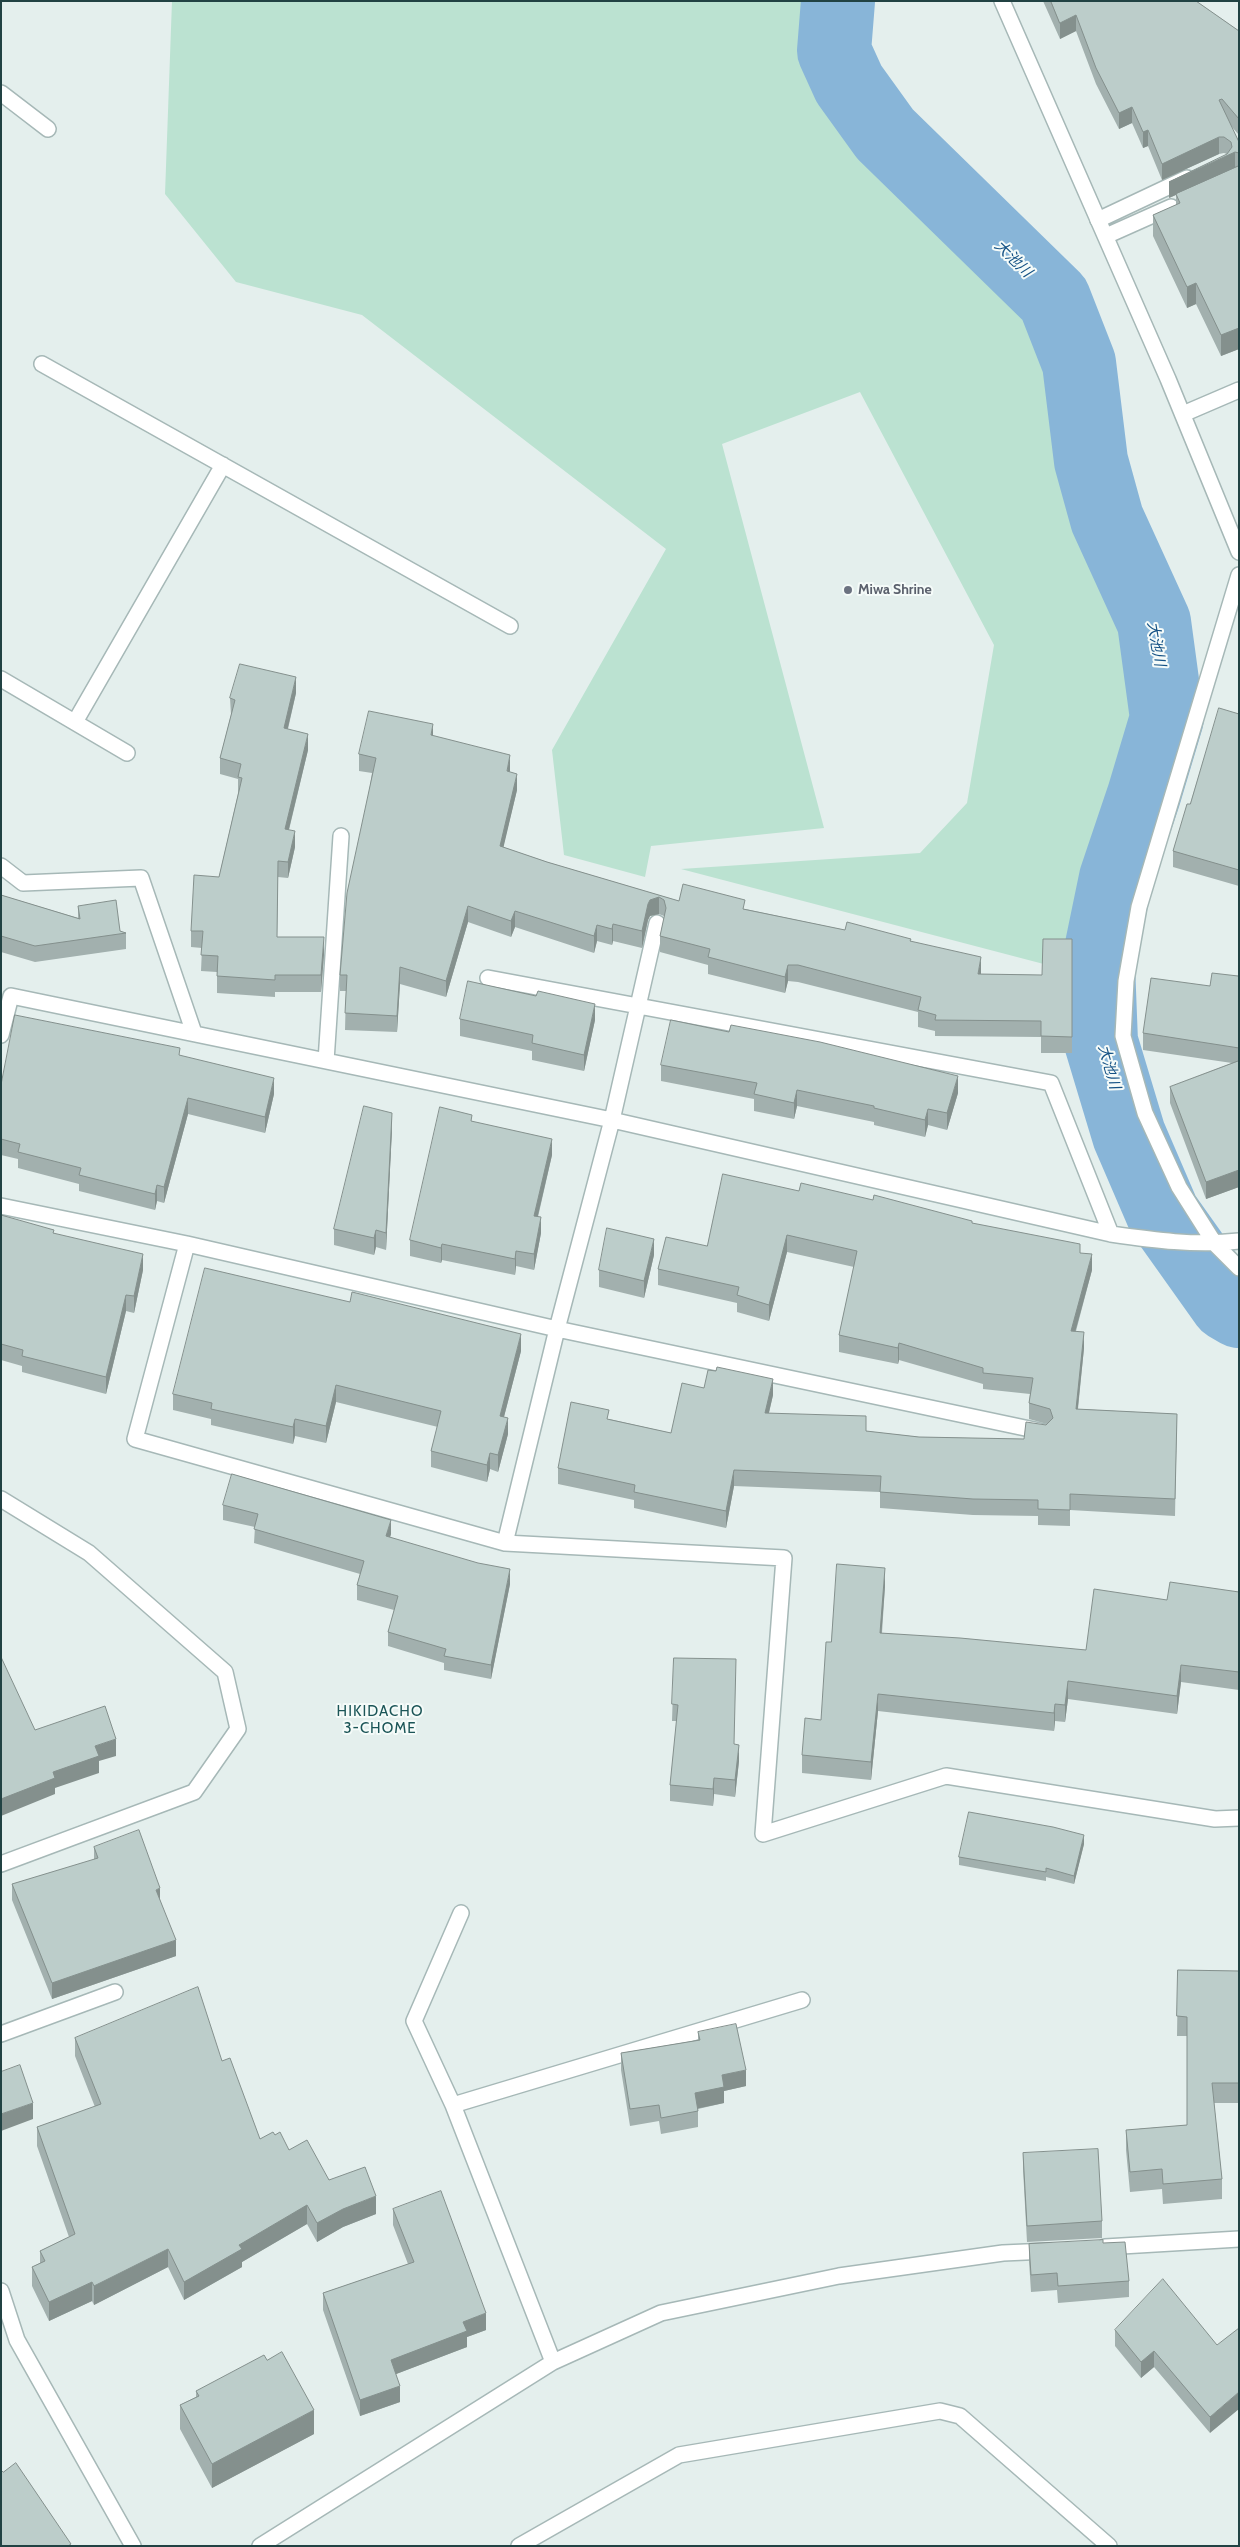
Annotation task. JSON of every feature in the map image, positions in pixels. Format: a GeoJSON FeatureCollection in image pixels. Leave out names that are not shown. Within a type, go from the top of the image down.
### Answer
{"type":"FeatureCollection","features":[{"type":"Feature","properties":{"kind":"street"},"geometry":{"type":"LineString","coordinates":[[1002,1],[1183,414],[1239,552]]}},
{"type":"Feature","properties":{"kind":"street"},"geometry":{"type":"LineString","coordinates":[[1,93],[48,129]]}},
{"type":"Feature","properties":{"kind":"street"},"geometry":{"type":"LineString","coordinates":[[1098,220],[1205,170]]}},
{"type":"Feature","properties":{"kind":"street"},"geometry":{"type":"LineString","coordinates":[[1106,236],[1186,201]]}},
{"type":"Feature","properties":{"kind":"street"},"geometry":{"type":"LineString","coordinates":[[42,364],[510,626]]}},
{"type":"Feature","properties":{"kind":"street"},"geometry":{"type":"LineString","coordinates":[[1183,414],[1239,390]]}},
{"type":"Feature","properties":{"kind":"street"},"geometry":{"type":"LineString","coordinates":[[75,722],[223,466]]}},
{"type":"Feature","properties":{"kind":"street"},"geometry":{"type":"LineString","coordinates":[[1239,575],[1139,907],[1126,981],[1123,1036],[1145,1113],[1179,1187],[1215,1244],[1239,1268]]}},
{"type":"Feature","properties":{"kind":"street"},"geometry":{"type":"LineString","coordinates":[[1,679],[127,753]]}},
{"type":"Feature","properties":{"kind":"street"},"geometry":{"type":"LineString","coordinates":[[326,1061],[341,836]]}},
{"type":"Feature","properties":{"kind":"street"},"geometry":{"type":"LineString","coordinates":[[1,866],[23,883],[141,878],[194,1033]]}},
{"type":"Feature","properties":{"kind":"street"},"geometry":{"type":"LineString","coordinates":[[504,1543],[557,1329],[612,1120],[657,923]]}},
{"type":"Feature","properties":{"kind":"street"},"geometry":{"type":"LineString","coordinates":[[488,978],[1051,1082],[1110,1234]]}},
{"type":"Feature","properties":{"kind":"street"},"geometry":{"type":"LineString","coordinates":[[1,1035],[11,996],[612,1120],[1110,1234],[1150,1240],[1215,1244],[1239,1241]]}},
{"type":"Feature","properties":{"kind":"street"},"geometry":{"type":"LineString","coordinates":[[1,1206],[187,1244],[557,1329],[1044,1432]]}},
{"type":"Feature","properties":{"kind":"street"},"geometry":{"type":"LineString","coordinates":[[187,1244],[135,1439],[504,1543],[784,1558],[763,1834],[946,1776],[1215,1819],[1239,1818]]}},
{"type":"Feature","properties":{"kind":"street"},"geometry":{"type":"LineString","coordinates":[[1,1500],[89,1553],[225,1672],[238,1729],[194,1792],[1,1864]]}},
{"type":"Feature","properties":{"kind":"street"},"geometry":{"type":"LineString","coordinates":[[461,1913],[414,2021],[454,2105],[553,2362]]}},
{"type":"Feature","properties":{"kind":"street"},"geometry":{"type":"LineString","coordinates":[[1,2034],[115,1992]]}},
{"type":"Feature","properties":{"kind":"street"},"geometry":{"type":"LineString","coordinates":[[454,2105],[802,2000]]}},
{"type":"Feature","properties":{"kind":"street"},"geometry":{"type":"LineString","coordinates":[[1091,2248],[1239,2239]]}},
{"type":"Feature","properties":{"kind":"street"},"geometry":{"type":"LineString","coordinates":[[260,2546],[553,2362],[662,2313],[839,2276],[1003,2253],[1062,2250]]}},
{"type":"Feature","properties":{"kind":"street"},"geometry":{"type":"LineString","coordinates":[[1,2291],[17,2340],[133,2546]]}},
{"type":"Feature","properties":{"kind":"street"},"geometry":{"type":"LineString","coordinates":[[519,2546],[679,2455],[940,2411],[960,2416],[1109,2546]]}},
{"type":"Feature","properties":{"kind":"green space"},"geometry":{"type":"Polygon","coordinates":[[[172,1],[823,1],[827,92],[1044,309],[1076,458],[1145,699],[1078,973],[681,869],[920,853],[967,803],[994,645],[860,392],[722,444],[824,828],[651,846],[645,877],[564,855],[552,750],[666,549],[362,315],[236,282],[165,194],[172,1]]]}},
{"type":"Feature","properties":{"kind":"building"},"geometry":{"type":"Polygon","coordinates":[[[1051,1],[1196,1],[1239,31],[1239,119],[1222,99],[1219,100],[1239,142],[1239,153],[1235,152],[1169,182],[1227,154],[1232,147],[1231,142],[1224,137],[1219,137],[1162,164],[1148,130],[1143,132],[1132,107],[1119,113],[1096,68],[1076,15],[1060,23],[1051,1]]]}},
{"type":"Feature","properties":{"kind":"building"},"geometry":{"type":"Polygon","coordinates":[[[1239,166],[1239,328],[1221,335],[1196,283],[1187,287],[1153,215],[1180,203],[1176,194],[1239,166]]]}},
{"type":"Feature","properties":{"kind":"building"},"geometry":{"type":"Polygon","coordinates":[[[240,664],[296,677],[284,728],[308,734],[285,829],[295,831],[288,862],[278,861],[277,937],[324,937],[321,975],[275,975],[275,980],[217,976],[218,956],[201,955],[203,931],[191,931],[194,875],[219,877],[242,778],[238,777],[241,764],[220,758],[235,700],[230,698],[240,664]]]}},
{"type":"Feature","properties":{"kind":"building"},"geometry":{"type":"Polygon","coordinates":[[[1219,708],[1239,714],[1239,870],[1173,851],[1187,804],[1190,804],[1219,708]]]}},
{"type":"Feature","properties":{"kind":"building"},"geometry":{"type":"Polygon","coordinates":[[[369,711],[433,724],[431,735],[510,755],[507,771],[517,774],[500,846],[547,862],[679,901],[683,884],[745,900],[743,909],[845,930],[847,922],[911,939],[910,941],[981,957],[978,974],[1042,975],[1043,939],[1072,939],[1072,1037],[1041,1036],[1041,1021],[935,1020],[936,1015],[918,1010],[921,997],[798,965],[788,965],[785,977],[708,957],[710,949],[660,936],[666,908],[664,900],[659,897],[650,900],[648,904],[642,931],[613,924],[612,929],[597,925],[594,936],[515,911],[511,921],[468,906],[446,981],[400,967],[397,1016],[345,1013],[347,975],[340,975],[347,893],[376,758],[359,754],[369,711]]]}},
{"type":"Feature","properties":{"kind":"building"},"geometry":{"type":"Polygon","coordinates":[[[1,895],[80,919],[78,906],[116,900],[120,931],[126,933],[35,946],[1,936],[1,895]]]}},
{"type":"Feature","properties":{"kind":"building"},"geometry":{"type":"Polygon","coordinates":[[[1239,971],[1239,1048],[1143,1033],[1151,978],[1210,986],[1212,973],[1238,976],[1239,971]]]}},
{"type":"Feature","properties":{"kind":"building"},"geometry":{"type":"Polygon","coordinates":[[[468,981],[536,996],[538,991],[595,1004],[584,1055],[532,1043],[533,1035],[460,1019],[468,981]]]}},
{"type":"Feature","properties":{"kind":"building"},"geometry":{"type":"Polygon","coordinates":[[[15,1015],[180,1048],[179,1055],[274,1078],[265,1117],[188,1098],[164,1187],[157,1185],[155,1194],[79,1175],[81,1168],[18,1152],[20,1144],[1,1139],[1,1085],[15,1015]]]}},
{"type":"Feature","properties":{"kind":"building"},"geometry":{"type":"Polygon","coordinates":[[[671,1020],[729,1032],[731,1025],[820,1042],[958,1076],[947,1113],[928,1109],[925,1120],[874,1108],[874,1106],[797,1090],[794,1103],[754,1094],[757,1083],[661,1065],[671,1020]]]}},
{"type":"Feature","properties":{"kind":"building"},"geometry":{"type":"Polygon","coordinates":[[[1239,1061],[1239,1170],[1206,1182],[1170,1087],[1239,1061]]]}},
{"type":"Feature","properties":{"kind":"building"},"geometry":{"type":"Polygon","coordinates":[[[364,1106],[392,1113],[386,1233],[376,1230],[374,1238],[334,1229],[364,1106]]]}},
{"type":"Feature","properties":{"kind":"building"},"geometry":{"type":"Polygon","coordinates":[[[440,1107],[472,1115],[471,1121],[552,1139],[534,1216],[541,1217],[534,1254],[516,1251],[515,1259],[442,1244],[441,1248],[410,1240],[440,1107]]]}},
{"type":"Feature","properties":{"kind":"building"},"geometry":{"type":"Polygon","coordinates":[[[723,1174],[799,1191],[801,1183],[873,1200],[874,1195],[972,1221],[972,1223],[1080,1244],[1080,1253],[1092,1254],[1071,1331],[1084,1332],[1076,1409],[1177,1414],[1175,1499],[1070,1494],[1070,1510],[1038,1509],[1038,1500],[973,1499],[880,1492],[881,1476],[734,1470],[726,1511],[634,1492],[635,1485],[558,1468],[571,1402],[609,1410],[607,1419],[671,1433],[682,1383],[704,1388],[708,1370],[716,1371],[717,1367],[773,1379],[765,1413],[866,1416],[866,1431],[919,1437],[1024,1439],[1026,1422],[1046,1425],[1053,1418],[1050,1409],[1029,1403],[1033,1378],[983,1373],[983,1368],[899,1343],[898,1348],[839,1335],[857,1251],[787,1235],[769,1305],[737,1295],[739,1287],[658,1269],[666,1237],[707,1246],[723,1174]]]}},
{"type":"Feature","properties":{"kind":"building"},"geometry":{"type":"Polygon","coordinates":[[[1,1215],[54,1230],[53,1233],[143,1254],[134,1296],[126,1295],[106,1377],[22,1356],[23,1350],[1,1344],[1,1215]]]}},
{"type":"Feature","properties":{"kind":"building"},"geometry":{"type":"Polygon","coordinates":[[[607,1228],[654,1239],[644,1281],[599,1270],[607,1228]]]}},
{"type":"Feature","properties":{"kind":"building"},"geometry":{"type":"Polygon","coordinates":[[[205,1268],[350,1302],[352,1292],[521,1334],[500,1416],[508,1418],[498,1455],[490,1453],[487,1465],[431,1451],[441,1411],[336,1385],[326,1426],[295,1419],[293,1427],[211,1409],[212,1403],[173,1394],[205,1268]]]}},
{"type":"Feature","properties":{"kind":"building"},"geometry":{"type":"Polygon","coordinates":[[[232,1474],[391,1520],[386,1536],[478,1563],[510,1569],[491,1665],[444,1656],[446,1649],[388,1632],[398,1596],[357,1585],[364,1561],[254,1529],[258,1514],[223,1505],[232,1474]]]}},
{"type":"Feature","properties":{"kind":"building"},"geometry":{"type":"Polygon","coordinates":[[[837,1564],[885,1568],[880,1633],[960,1638],[1086,1650],[1094,1589],[1167,1600],[1170,1582],[1239,1592],[1239,1672],[1181,1665],[1177,1696],[1068,1681],[1065,1705],[1055,1704],[1054,1713],[878,1694],[871,1762],[802,1755],[805,1718],[821,1720],[826,1642],[831,1642],[837,1564]]]}},
{"type":"Feature","properties":{"kind":"building"},"geometry":{"type":"Polygon","coordinates":[[[1,1657],[35,1730],[105,1706],[116,1739],[95,1746],[99,1756],[53,1772],[55,1778],[1,1799],[1,1657]]]}},
{"type":"Feature","properties":{"kind":"building"},"geometry":{"type":"Polygon","coordinates":[[[674,1658],[736,1659],[734,1744],[739,1745],[735,1780],[714,1778],[713,1789],[670,1785],[678,1705],[672,1704],[674,1658]]]}},
{"type":"Feature","properties":{"kind":"building"},"geometry":{"type":"Polygon","coordinates":[[[969,1812],[1053,1827],[1084,1835],[1074,1876],[1046,1868],[1046,1872],[959,1857],[969,1812]]]}},
{"type":"Feature","properties":{"kind":"building"},"geometry":{"type":"Polygon","coordinates":[[[139,1830],[160,1888],[156,1890],[176,1940],[52,1983],[12,1884],[98,1858],[94,1847],[139,1830]]]}},
{"type":"Feature","properties":{"kind":"building"},"geometry":{"type":"Polygon","coordinates":[[[1178,1970],[1239,1971],[1239,2083],[1212,2083],[1222,2179],[1163,2184],[1162,2169],[1130,2172],[1126,2130],[1187,2125],[1187,2017],[1177,2016],[1178,1970]]]}},
{"type":"Feature","properties":{"kind":"building"},"geometry":{"type":"Polygon","coordinates":[[[198,1987],[222,2061],[230,2058],[260,2139],[273,2132],[275,2135],[280,2132],[289,2150],[307,2140],[329,2180],[365,2167],[376,2196],[343,2209],[317,2223],[307,2205],[239,2245],[242,2249],[184,2282],[168,2249],[94,2286],[92,2282],[49,2302],[32,2267],[45,2261],[40,2251],[75,2234],[37,2127],[101,2104],[75,2038],[198,1987]]]}},
{"type":"Feature","properties":{"kind":"building"},"geometry":{"type":"Polygon","coordinates":[[[736,2024],[746,2070],[722,2075],[724,2087],[695,2093],[698,2111],[661,2118],[659,2105],[630,2109],[621,2053],[700,2040],[698,2032],[736,2024]]]}},
{"type":"Feature","properties":{"kind":"building"},"geometry":{"type":"Polygon","coordinates":[[[20,2065],[33,2103],[1,2114],[1,2072],[20,2065]]]}},
{"type":"Feature","properties":{"kind":"building"},"geometry":{"type":"Polygon","coordinates":[[[1098,2149],[1102,2221],[1027,2226],[1023,2153],[1098,2149]]]}},
{"type":"Feature","properties":{"kind":"building"},"geometry":{"type":"Polygon","coordinates":[[[441,2191],[486,2313],[463,2322],[467,2331],[391,2360],[400,2386],[360,2400],[323,2293],[414,2262],[393,2209],[441,2191]]]}},
{"type":"Feature","properties":{"kind":"building"},"geometry":{"type":"Polygon","coordinates":[[[1103,2240],[1103,2243],[1125,2242],[1129,2281],[1058,2286],[1057,2273],[1031,2275],[1029,2244],[1103,2240]]]}},
{"type":"Feature","properties":{"kind":"building"},"geometry":{"type":"Polygon","coordinates":[[[1163,2279],[1217,2345],[1239,2328],[1239,2392],[1210,2417],[1154,2351],[1141,2362],[1115,2330],[1163,2279]]]}},
{"type":"Feature","properties":{"kind":"building"},"geometry":{"type":"Polygon","coordinates":[[[282,2352],[314,2410],[212,2464],[180,2405],[199,2396],[196,2391],[264,2355],[267,2360],[282,2352]]]}},
{"type":"Feature","properties":{"kind":"building"},"geometry":{"type":"Polygon","coordinates":[[[16,2463],[71,2544],[68,2546],[1,2546],[1,2470],[3,2472],[16,2463]]]}},
{"type":"Feature","properties":{"kind":"waterway","name":"大池川"},"geometry":{"type":"LineString","coordinates":[[838,1],[834,51],[849,84],[885,134],[1054,299],[1079,363],[1091,461],[1107,519],[1154,622],[1167,718],[1116,878],[1098,965],[1101,1042],[1129,1135],[1163,1214],[1227,1304],[1239,1311]]}},
{"type":"Feature","properties":{"kind":"place","name":"Miwa Shrine"},"geometry":{"type":"Point","coordinates":[848,590]}},
{"type":"Feature","properties":{"kind":"district","name":"HIKIDACHO 3-CHOME"},"geometry":{"type":"Point","coordinates":[380,1720]}}]}
